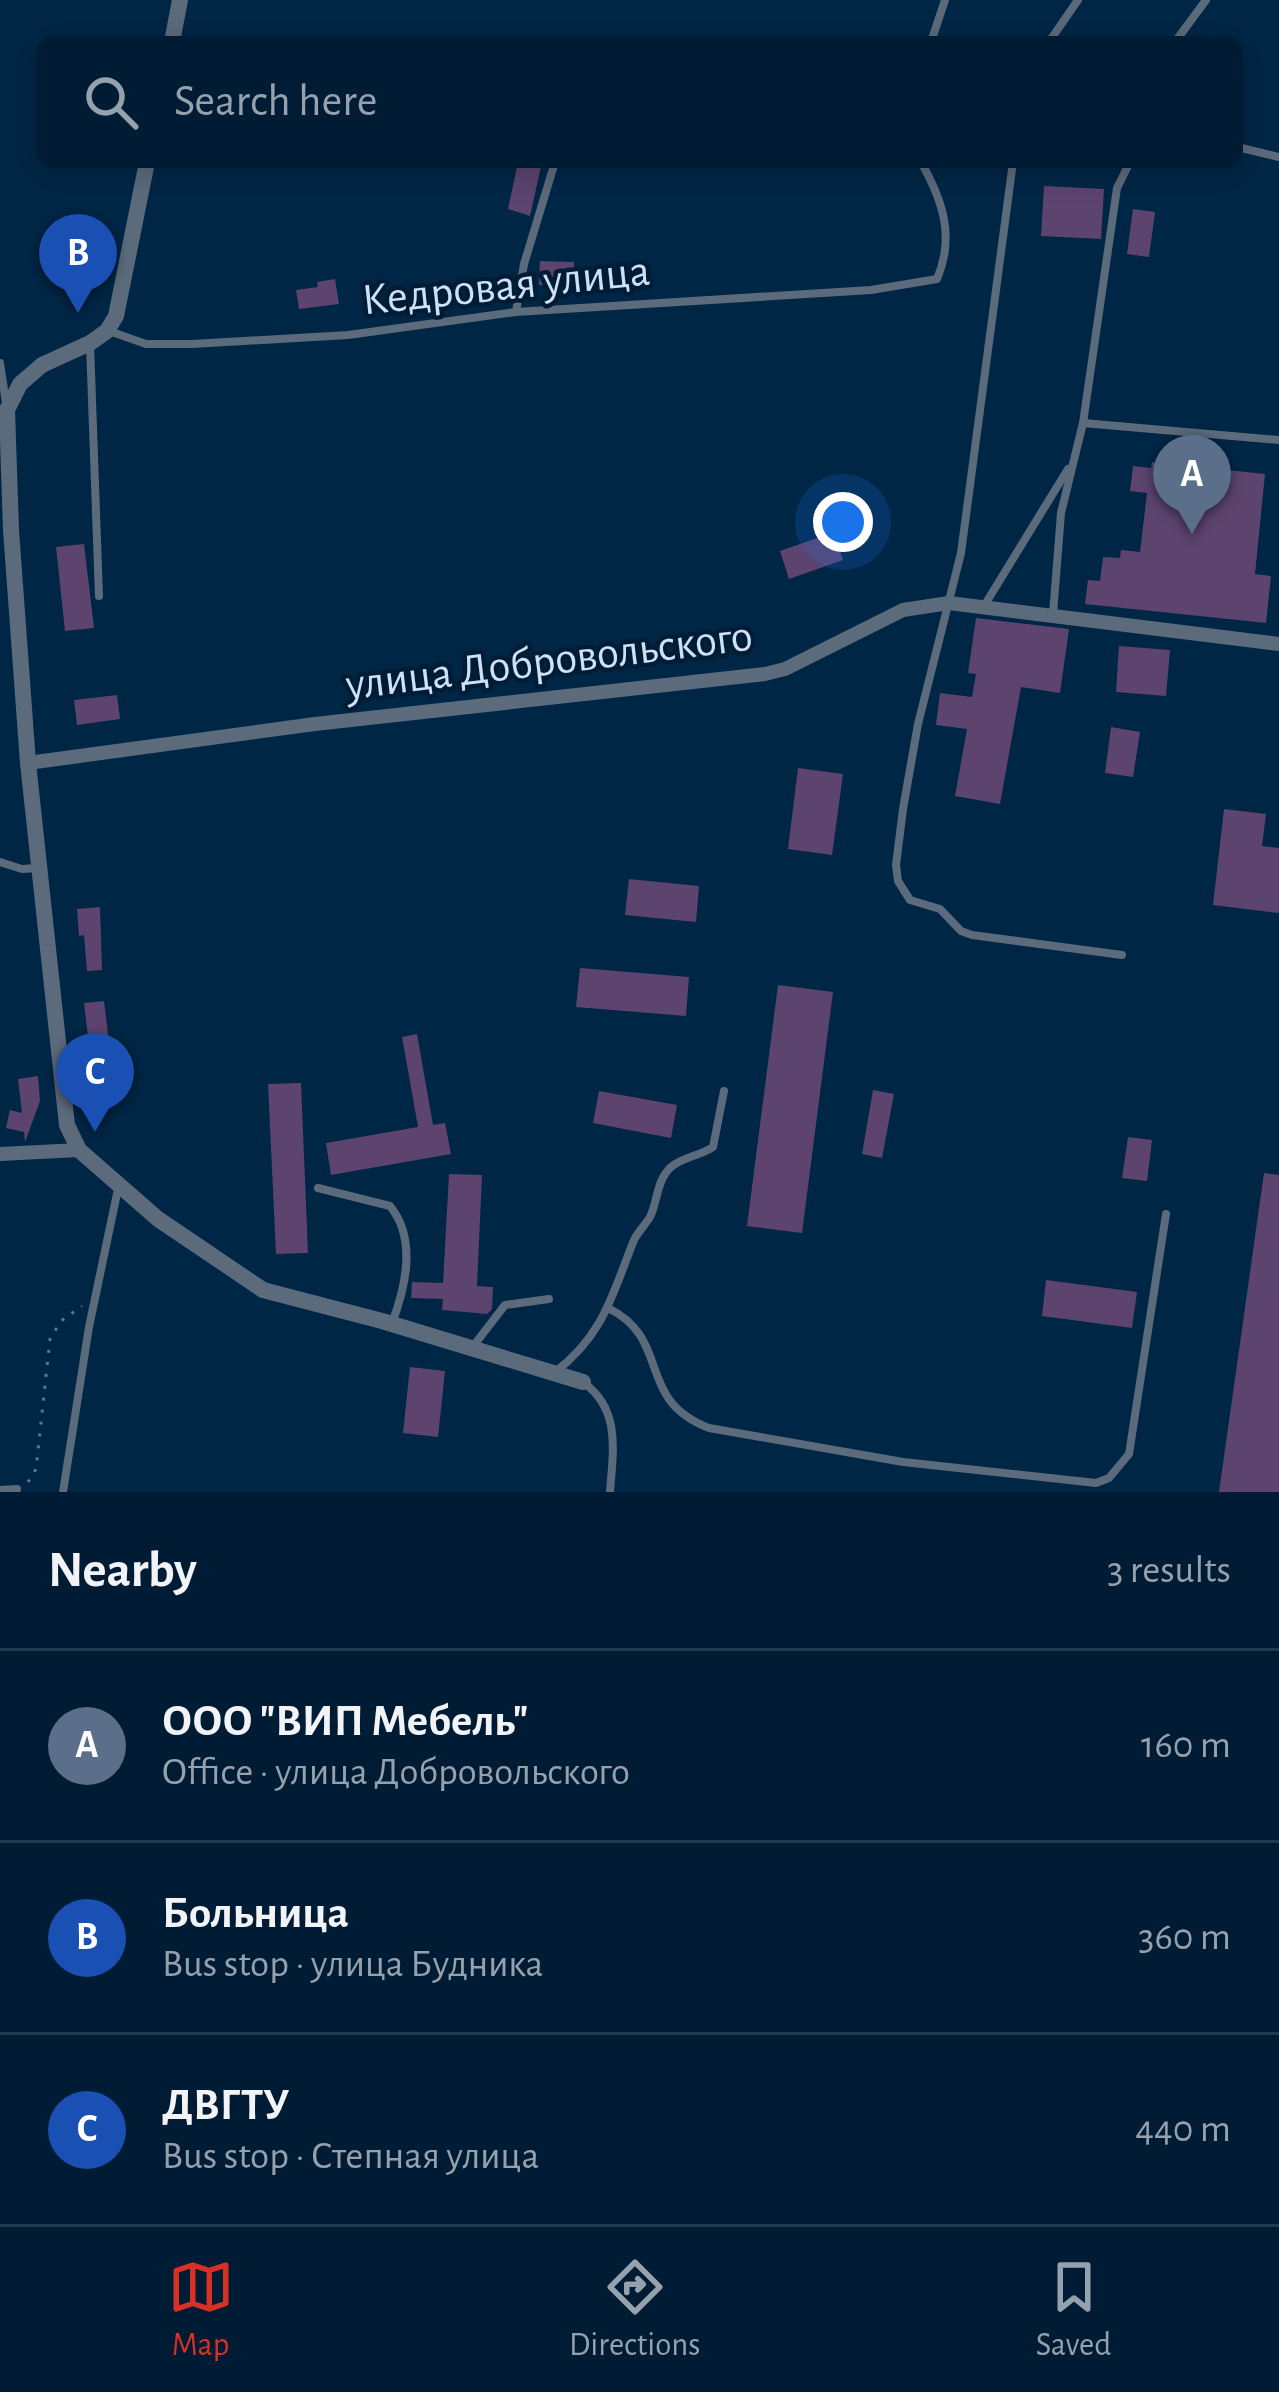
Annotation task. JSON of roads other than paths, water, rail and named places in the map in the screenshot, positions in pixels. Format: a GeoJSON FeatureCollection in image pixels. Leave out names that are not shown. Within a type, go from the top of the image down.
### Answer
{"type":"FeatureCollection","features":[{"type":"Feature","properties":{"kind":"street"},"geometry":{"type":"LineString","coordinates":[[173,36],[180,0]]}},
{"type":"Feature","properties":{"kind":"street"},"geometry":{"type":"LineString","coordinates":[[146,168],[116,316],[107,331],[90,343],[42,365],[20,385],[8,410],[6,531],[67,1125],[79,1150],[158,1219],[263,1290],[583,1382]]}},
{"type":"Feature","properties":{"kind":"street","name":"улица Добровольского"},"geometry":{"type":"LineString","coordinates":[[28,764],[315,724],[765,674],[785,669],[903,610],[949,603],[1279,644]]}},
{"type":"Feature","properties":{"kind":"street"},"geometry":{"type":"LineString","coordinates":[[0,1154],[79,1150]]}},
{"type":"Feature","properties":{"kind":"lane"},"geometry":{"type":"LineString","coordinates":[[933,36],[945,0]]}},
{"type":"Feature","properties":{"kind":"lane"},"geometry":{"type":"LineString","coordinates":[[1053,36],[1078,0]]}},
{"type":"Feature","properties":{"kind":"lane"},"geometry":{"type":"LineString","coordinates":[[1179,36],[1206,0]]}},
{"type":"Feature","properties":{"kind":"lane"},"geometry":{"type":"LineString","coordinates":[[1243,148],[1279,157]]}},
{"type":"Feature","properties":{"kind":"lane"},"geometry":{"type":"LineString","coordinates":[[516,312],[524,264],[553,168]]}},
{"type":"Feature","properties":{"kind":"lane","name":"Кедровая улица"},"geometry":{"type":"LineString","coordinates":[[107,331],[146,344],[348,335],[516,312],[914,284],[937,279],[945,260],[947,225],[924,168]]}},
{"type":"Feature","properties":{"kind":"lane"},"geometry":{"type":"LineString","coordinates":[[1012,168],[961,553],[918,724],[896,865],[903,893],[948,914],[962,932],[1122,956]]}},
{"type":"Feature","properties":{"kind":"lane"},"geometry":{"type":"LineString","coordinates":[[1053,614],[1061,513],[1083,423],[1117,188],[1127,168]]}},
{"type":"Feature","properties":{"kind":"lane"},"geometry":{"type":"LineString","coordinates":[[90,343],[99,596]]}},
{"type":"Feature","properties":{"kind":"lane"},"geometry":{"type":"LineString","coordinates":[[0,362],[8,410]]}},
{"type":"Feature","properties":{"kind":"lane"},"geometry":{"type":"LineString","coordinates":[[1083,423],[1279,440]]}},
{"type":"Feature","properties":{"kind":"lane"},"geometry":{"type":"LineString","coordinates":[[984,606],[1075,458]]}},
{"type":"Feature","properties":{"kind":"lane"},"geometry":{"type":"LineString","coordinates":[[3,866],[39,868]]}},
{"type":"Feature","properties":{"kind":"lane"},"geometry":{"type":"LineString","coordinates":[[553,1374],[580,1352],[608,1308],[635,1237],[652,1215],[657,1190],[669,1169],[713,1147],[724,1091]]}},
{"type":"Feature","properties":{"kind":"lane"},"geometry":{"type":"LineString","coordinates":[[63,1492],[89,1327],[119,1183]]}},
{"type":"Feature","properties":{"kind":"lane"},"geometry":{"type":"LineString","coordinates":[[318,1188],[390,1206],[397,1215],[406,1256],[402,1296],[391,1324]]}},
{"type":"Feature","properties":{"kind":"lane"},"geometry":{"type":"LineString","coordinates":[[608,1308],[641,1332],[666,1399],[684,1418],[709,1428],[903,1462],[1096,1483],[1109,1478],[1129,1454],[1166,1214]]}},
{"type":"Feature","properties":{"kind":"lane"},"geometry":{"type":"LineString","coordinates":[[470,1350],[505,1305],[549,1299]]}},
{"type":"Feature","properties":{"kind":"lane"},"geometry":{"type":"LineString","coordinates":[[583,1382],[605,1403],[614,1432],[610,1492]]}},
{"type":"Feature","properties":{"kind":"lane"},"geometry":{"type":"LineString","coordinates":[[0,1490],[17,1489]]}},
{"type":"Feature","properties":{"kind":"place","name":"Больница"},"geometry":{"type":"Point","coordinates":[78,313]}},
{"type":"Feature","properties":{"kind":"place","name":"ООО \"ВИП Мебель\""},"geometry":{"type":"Point","coordinates":[1192,534]}},
{"type":"Feature","properties":{"kind":"place","name":"ДВГТУ"},"geometry":{"type":"Point","coordinates":[95,1132]}}]}
